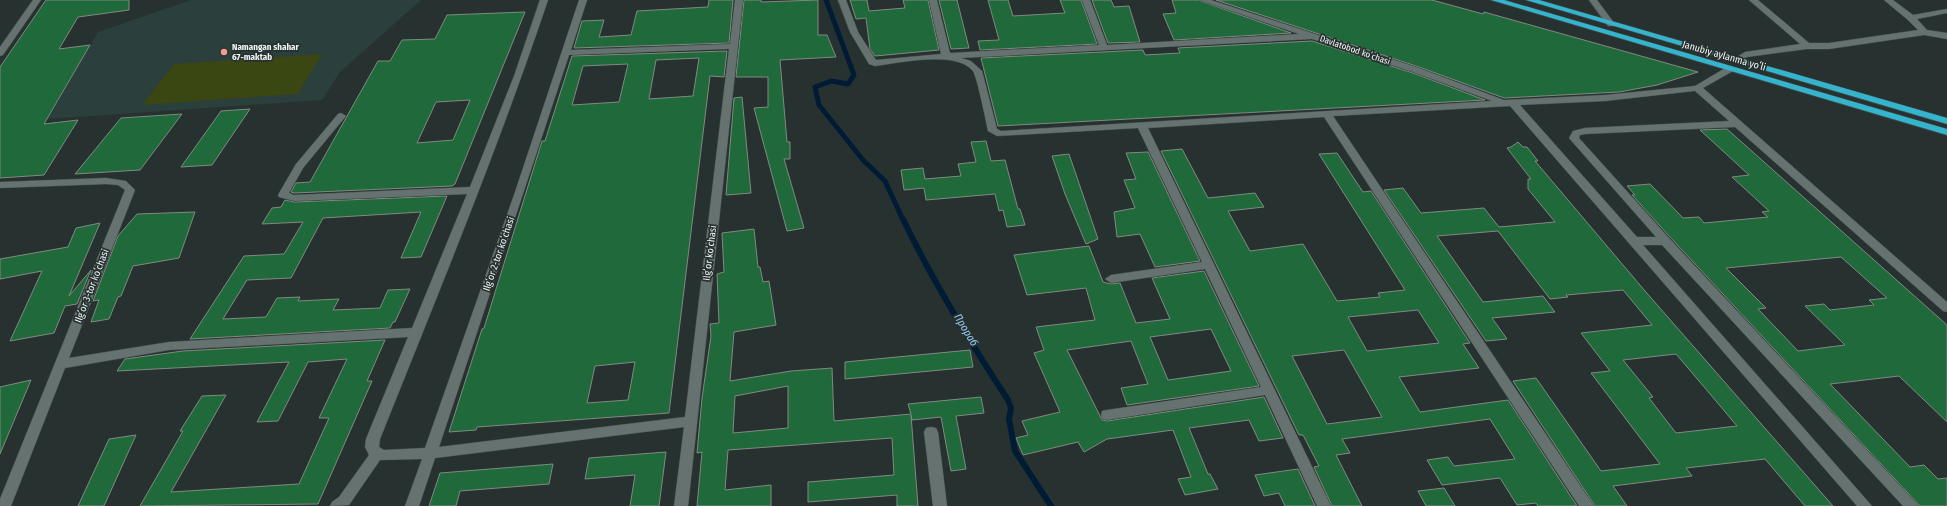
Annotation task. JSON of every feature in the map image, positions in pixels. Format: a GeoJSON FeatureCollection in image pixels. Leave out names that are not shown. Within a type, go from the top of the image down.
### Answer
{"type":"FeatureCollection","features":[{"type":"Feature","properties":{"kind":"highway","name":"Janubiy aylanma yoʻli"},"geometry":{"type":"LineString","coordinates":[[1495,0],[1947,132]]}},
{"type":"Feature","properties":{"kind":"highway","name":"Janubiy aylanma yoʻli"},"geometry":{"type":"LineString","coordinates":[[1530,0],[1947,121]]}},
{"type":"Feature","properties":{"kind":"street"},"geometry":{"type":"LineString","coordinates":[[0,53],[37,0]]}},
{"type":"Feature","properties":{"kind":"street"},"geometry":{"type":"LineString","coordinates":[[544,0],[518,76],[474,190],[373,439],[372,447],[377,454],[383,455],[431,454],[690,421]]}},
{"type":"Feature","properties":{"kind":"street","name":"Ilgʻor 2-tor koʻchasi"},"geometry":{"type":"LineString","coordinates":[[412,506],[431,454],[583,0]]}},
{"type":"Feature","properties":{"kind":"street","name":"Ilgʻor koʻchasi"},"geometry":{"type":"LineString","coordinates":[[681,506],[738,0]]}},
{"type":"Feature","properties":{"kind":"street"},"geometry":{"type":"LineString","coordinates":[[842,0],[854,32],[872,62],[946,56],[1315,36]]}},
{"type":"Feature","properties":{"kind":"street"},"geometry":{"type":"LineString","coordinates":[[933,0],[946,56]]}},
{"type":"Feature","properties":{"kind":"street"},"geometry":{"type":"LineString","coordinates":[[1086,0],[1104,48]]}},
{"type":"Feature","properties":{"kind":"street","name":"Davlatobod koʻchasi"},"geometry":{"type":"LineString","coordinates":[[1203,0],[1315,36],[1509,103]]}},
{"type":"Feature","properties":{"kind":"street"},"geometry":{"type":"LineString","coordinates":[[1593,0],[1611,24]]}},
{"type":"Feature","properties":{"kind":"street"},"geometry":{"type":"LineString","coordinates":[[1753,0],[1807,46]]}},
{"type":"Feature","properties":{"kind":"street"},"geometry":{"type":"LineString","coordinates":[[1888,0],[1911,18],[1924,32]]}},
{"type":"Feature","properties":{"kind":"street"},"geometry":{"type":"LineString","coordinates":[[1911,18],[1947,11]]}},
{"type":"Feature","properties":{"kind":"street"},"geometry":{"type":"LineString","coordinates":[[1736,60],[1745,55],[1807,46],[1829,46],[1924,32],[1947,36]]}},
{"type":"Feature","properties":{"kind":"street"},"geometry":{"type":"LineString","coordinates":[[566,53],[732,46]]}},
{"type":"Feature","properties":{"kind":"street"},"geometry":{"type":"LineString","coordinates":[[946,56],[968,63],[978,71],[993,131],[1000,134],[1605,98],[1697,88],[1730,69]]}},
{"type":"Feature","properties":{"kind":"street"},"geometry":{"type":"LineString","coordinates":[[1697,88],[1947,308]]}},
{"type":"Feature","properties":{"kind":"street"},"geometry":{"type":"LineString","coordinates":[[1509,103],[1636,242],[1865,506]]}},
{"type":"Feature","properties":{"kind":"street"},"geometry":{"type":"LineString","coordinates":[[1328,115],[1587,506]]}},
{"type":"Feature","properties":{"kind":"street"},"geometry":{"type":"LineString","coordinates":[[341,116],[294,175],[285,188],[283,195],[294,198],[474,190]]}},
{"type":"Feature","properties":{"kind":"street"},"geometry":{"type":"LineString","coordinates":[[1737,124],[1576,133],[1574,138],[1665,241],[1912,506]]}},
{"type":"Feature","properties":{"kind":"street"},"geometry":{"type":"LineString","coordinates":[[1142,126],[1324,506]]}},
{"type":"Feature","properties":{"kind":"street","name":"Ilgʻor 3-tor koʻchasi"},"geometry":{"type":"LineString","coordinates":[[0,184],[106,181],[120,182],[126,185],[130,190],[62,364],[4,506]]}},
{"type":"Feature","properties":{"kind":"street"},"geometry":{"type":"LineString","coordinates":[[1636,242],[1665,241]]}},
{"type":"Feature","properties":{"kind":"street"},"geometry":{"type":"LineString","coordinates":[[1111,279],[1208,265]]}},
{"type":"Feature","properties":{"kind":"street"},"geometry":{"type":"LineString","coordinates":[[62,364],[169,346],[417,332]]}},
{"type":"Feature","properties":{"kind":"street"},"geometry":{"type":"LineString","coordinates":[[1107,415],[1269,390]]}},
{"type":"Feature","properties":{"kind":"street"},"geometry":{"type":"LineString","coordinates":[[931,432],[940,506]]}},
{"type":"Feature","properties":{"kind":"street"},"geometry":{"type":"LineString","coordinates":[[337,506],[344,501],[377,454]]}},
{"type":"Feature","properties":{"kind":"shaded area","name":"Namangan shahar 67-maktab"},"geometry":{"type":"Polygon","coordinates":[[[191,0],[421,0],[340,72],[322,100],[48,119],[98,32],[191,0]]]}},
{"type":"Feature","properties":{"kind":"green space"},"geometry":{"type":"Polygon","coordinates":[[[322,54],[298,94],[142,105],[174,64],[322,54]]]}},
{"type":"Feature","properties":{"kind":"building"},"geometry":{"type":"Polygon","coordinates":[[[46,0],[129,0],[129,10],[78,17],[59,49],[90,45],[44,124],[78,120],[44,175],[0,178],[0,67],[46,0]]]}},
{"type":"Feature","properties":{"kind":"building"},"geometry":{"type":"Polygon","coordinates":[[[709,0],[733,0],[729,43],[574,48],[582,21],[604,20],[599,37],[631,35],[637,11],[708,7],[709,0]]]}},
{"type":"Feature","properties":{"kind":"building"},"geometry":{"type":"Polygon","coordinates":[[[744,0],[761,0],[761,2],[818,0],[818,35],[827,35],[836,57],[780,60],[787,142],[790,142],[790,159],[784,159],[804,228],[787,231],[754,108],[768,107],[768,77],[736,77],[744,0]]]}},
{"type":"Feature","properties":{"kind":"building"},"geometry":{"type":"Polygon","coordinates":[[[850,0],[867,0],[869,11],[905,8],[903,0],[928,0],[939,50],[875,56],[870,49],[866,18],[856,19],[850,0]]]}},
{"type":"Feature","properties":{"kind":"building"},"geometry":{"type":"Polygon","coordinates":[[[939,0],[957,0],[969,48],[951,49],[939,0]]]}},
{"type":"Feature","properties":{"kind":"building"},"geometry":{"type":"Polygon","coordinates":[[[988,0],[1008,0],[1013,16],[1065,13],[1060,0],[1081,0],[1097,44],[980,50],[978,41],[999,40],[988,0]]]}},
{"type":"Feature","properties":{"kind":"building"},"geometry":{"type":"Polygon","coordinates":[[[1092,0],[1111,0],[1114,7],[1129,6],[1140,42],[1108,43],[1092,0]]]}},
{"type":"Feature","properties":{"kind":"building"},"geometry":{"type":"Polygon","coordinates":[[[1172,0],[1198,0],[1291,33],[1174,40],[1163,14],[1176,13],[1172,0]]]}},
{"type":"Feature","properties":{"kind":"building"},"geometry":{"type":"Polygon","coordinates":[[[1216,0],[1432,0],[1483,14],[1484,12],[1698,72],[1657,85],[1619,92],[1504,98],[1419,67],[1216,0]]]}},
{"type":"Feature","properties":{"kind":"building"},"geometry":{"type":"Polygon","coordinates":[[[525,12],[455,184],[452,186],[291,192],[296,183],[310,182],[378,61],[390,61],[402,40],[435,39],[447,15],[525,12]],[[470,100],[436,102],[417,143],[453,140],[470,100]]]}},
{"type":"Feature","properties":{"kind":"building"},"geometry":{"type":"Polygon","coordinates":[[[1312,41],[1413,73],[1485,100],[998,126],[981,58],[1143,50],[1145,55],[1180,53],[1178,48],[1312,41]]]}},
{"type":"Feature","properties":{"kind":"building"},"geometry":{"type":"Polygon","coordinates":[[[727,51],[724,77],[710,76],[669,413],[477,427],[476,430],[449,432],[482,329],[484,328],[542,141],[545,141],[572,56],[727,51]],[[699,58],[656,60],[649,99],[693,96],[699,58]],[[628,64],[583,66],[572,105],[619,102],[628,64]],[[635,362],[595,366],[587,403],[628,400],[635,362]]]}},
{"type":"Feature","properties":{"kind":"building"},"geometry":{"type":"Polygon","coordinates":[[[742,97],[751,193],[726,195],[734,98],[742,97]]]}},
{"type":"Feature","properties":{"kind":"building"},"geometry":{"type":"Polygon","coordinates":[[[250,109],[212,165],[181,167],[221,111],[250,109]]]}},
{"type":"Feature","properties":{"kind":"building"},"geometry":{"type":"Polygon","coordinates":[[[182,114],[140,170],[75,174],[121,118],[182,114]]]}},
{"type":"Feature","properties":{"kind":"building"},"geometry":{"type":"Polygon","coordinates":[[[1727,129],[1947,325],[1947,422],[1899,376],[1830,384],[1910,467],[1924,465],[1938,479],[1947,478],[1947,506],[1920,506],[1632,195],[1635,195],[1627,186],[1650,184],[1683,218],[1699,217],[1704,223],[1768,217],[1762,212],[1769,211],[1732,177],[1749,175],[1700,130],[1727,129]],[[1841,257],[1726,268],[1766,308],[1758,309],[1798,351],[1845,345],[1805,306],[1824,304],[1830,310],[1874,305],[1869,300],[1887,298],[1841,257]]]}},
{"type":"Feature","properties":{"kind":"building"},"geometry":{"type":"Polygon","coordinates":[[[986,141],[991,161],[1005,160],[1018,209],[1020,209],[1025,225],[1007,227],[1003,210],[999,211],[995,194],[926,200],[924,188],[904,190],[901,170],[923,168],[925,179],[961,176],[958,164],[976,162],[971,142],[986,141]]]}},
{"type":"Feature","properties":{"kind":"building"},"geometry":{"type":"Polygon","coordinates":[[[1518,142],[1523,147],[1527,147],[1538,161],[1535,161],[1645,291],[1833,506],[1805,506],[1765,459],[1686,468],[1692,476],[1613,486],[1627,506],[1595,506],[1513,381],[1536,378],[1601,471],[1660,464],[1591,373],[1610,371],[1581,333],[1652,325],[1623,290],[1566,295],[1568,297],[1550,299],[1498,231],[1437,236],[1483,302],[1543,296],[1555,312],[1492,318],[1507,339],[1486,341],[1384,190],[1403,188],[1421,213],[1484,208],[1499,227],[1555,222],[1528,189],[1528,179],[1531,179],[1507,148],[1518,142]],[[1676,354],[1623,360],[1653,397],[1649,398],[1676,433],[1737,426],[1676,354]]]}},
{"type":"Feature","properties":{"kind":"building"},"geometry":{"type":"Polygon","coordinates":[[[1182,149],[1208,198],[1255,193],[1264,207],[1228,211],[1250,251],[1303,244],[1337,301],[1380,297],[1378,293],[1405,290],[1319,154],[1337,153],[1363,192],[1371,191],[1470,343],[1463,344],[1479,368],[1399,377],[1420,412],[1508,400],[1577,506],[1538,506],[1536,503],[1517,505],[1500,478],[1442,485],[1427,460],[1448,457],[1454,466],[1515,459],[1490,419],[1342,439],[1350,453],[1336,455],[1362,506],[1332,506],[1314,467],[1319,466],[1303,435],[1299,435],[1161,151],[1182,149]],[[1418,310],[1348,317],[1367,351],[1439,343],[1418,310]],[[1344,350],[1292,356],[1327,424],[1382,417],[1344,350]]]}},
{"type":"Feature","properties":{"kind":"building"},"geometry":{"type":"Polygon","coordinates":[[[1148,152],[1200,261],[1155,267],[1140,234],[1117,237],[1114,212],[1135,208],[1124,180],[1136,179],[1126,153],[1148,152]]]}},
{"type":"Feature","properties":{"kind":"building"},"geometry":{"type":"Polygon","coordinates":[[[1069,154],[1098,239],[1086,244],[1065,194],[1052,156],[1069,154]]]}},
{"type":"Feature","properties":{"kind":"building"},"geometry":{"type":"Polygon","coordinates":[[[447,196],[421,257],[401,258],[421,212],[323,218],[291,278],[247,280],[223,319],[266,317],[277,298],[300,297],[298,301],[339,299],[333,310],[380,308],[388,290],[410,289],[395,322],[393,322],[390,328],[190,339],[244,256],[284,254],[303,222],[262,224],[272,208],[281,207],[285,200],[294,202],[447,196]]]}},
{"type":"Feature","properties":{"kind":"building"},"geometry":{"type":"Polygon","coordinates":[[[195,212],[179,258],[133,266],[121,296],[118,297],[109,319],[91,322],[99,300],[93,301],[118,236],[137,214],[195,212]]]}},
{"type":"Feature","properties":{"kind":"building"},"geometry":{"type":"Polygon","coordinates":[[[100,223],[69,296],[91,270],[77,304],[65,306],[54,333],[10,341],[42,271],[0,279],[0,259],[68,247],[76,228],[100,223]]]}},
{"type":"Feature","properties":{"kind":"building"},"geometry":{"type":"Polygon","coordinates":[[[754,229],[758,267],[760,267],[763,282],[769,281],[776,325],[734,332],[730,381],[791,371],[832,368],[834,421],[911,414],[908,404],[981,397],[984,413],[956,416],[966,469],[951,471],[941,417],[912,420],[911,415],[918,506],[897,506],[897,495],[808,502],[808,482],[894,475],[892,438],[728,450],[725,490],[771,485],[771,506],[697,506],[702,452],[697,453],[702,398],[711,336],[710,324],[719,323],[717,274],[724,272],[722,233],[754,229]],[[788,386],[735,396],[733,433],[788,428],[788,386]]]}},
{"type":"Feature","properties":{"kind":"building"},"geometry":{"type":"Polygon","coordinates":[[[1089,246],[1103,282],[1111,284],[1120,283],[1136,323],[1170,319],[1152,278],[1204,271],[1259,386],[1127,405],[1121,388],[1148,384],[1131,341],[1067,350],[1102,420],[1107,421],[1264,397],[1283,438],[1259,441],[1249,420],[1189,428],[1208,474],[1210,474],[1218,489],[1185,495],[1178,479],[1191,477],[1173,430],[1107,439],[1084,452],[1078,442],[1023,455],[1016,438],[1028,435],[1022,421],[1060,412],[1034,353],[1044,350],[1036,327],[1095,320],[1086,288],[1027,295],[1014,255],[1089,246]],[[1211,329],[1150,337],[1168,380],[1231,371],[1211,329]]]}},
{"type":"Feature","properties":{"kind":"building"},"geometry":{"type":"Polygon","coordinates":[[[385,340],[367,381],[372,381],[318,504],[140,506],[183,431],[180,431],[202,396],[226,395],[171,492],[299,484],[329,418],[319,418],[347,359],[308,362],[278,421],[257,422],[289,362],[117,371],[125,359],[183,351],[385,340]]]}},
{"type":"Feature","properties":{"kind":"building"},"geometry":{"type":"Polygon","coordinates":[[[970,350],[973,367],[845,379],[845,362],[970,350]]]}},
{"type":"Feature","properties":{"kind":"building"},"geometry":{"type":"Polygon","coordinates":[[[31,380],[0,454],[0,387],[31,380]]]}},
{"type":"Feature","properties":{"kind":"building"},"geometry":{"type":"Polygon","coordinates":[[[136,435],[104,506],[78,506],[109,439],[136,435]]]}},
{"type":"Feature","properties":{"kind":"building"},"geometry":{"type":"Polygon","coordinates":[[[666,452],[659,506],[630,506],[635,475],[585,479],[589,458],[666,452]]]}},
{"type":"Feature","properties":{"kind":"building"},"geometry":{"type":"Polygon","coordinates":[[[553,464],[549,484],[460,491],[456,506],[429,506],[440,473],[553,464]]]}},
{"type":"Feature","properties":{"kind":"building"},"geometry":{"type":"Polygon","coordinates":[[[1298,469],[1315,506],[1285,506],[1279,493],[1264,496],[1255,475],[1298,469]]]}},
{"type":"Feature","properties":{"kind":"building"},"geometry":{"type":"Polygon","coordinates":[[[1444,488],[1455,506],[1426,506],[1418,491],[1444,488]]]}},
{"type":"Feature","properties":{"kind":"waterway"},"geometry":{"type":"LineString","coordinates":[[826,0],[854,75],[848,84],[831,81],[815,87],[819,105],[863,160],[885,181],[903,220]]}},
{"type":"Feature","properties":{"kind":"waterway","name":"Прораб"},"geometry":{"type":"LineString","coordinates":[[903,219],[952,311],[1008,400],[1011,408],[1009,419],[1015,451],[1051,506]]}},
{"type":"Feature","properties":{"kind":"place","name":"Namangan shahar 67-maktab"},"geometry":{"type":"Point","coordinates":[224,52]}}]}
